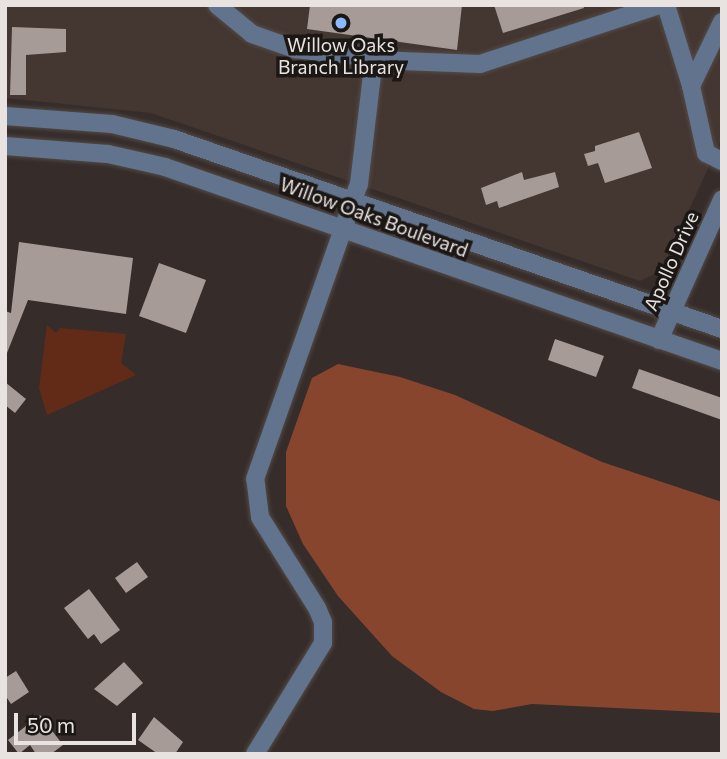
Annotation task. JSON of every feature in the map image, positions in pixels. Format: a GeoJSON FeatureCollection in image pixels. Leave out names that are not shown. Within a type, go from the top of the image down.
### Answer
{"type":"FeatureCollection","features":[{"type":"Feature","properties":{"kind":"street"},"geometry":{"type":"LineString","coordinates":[[217,5],[252,34],[295,49],[374,58],[480,64],[659,5]]}},
{"type":"Feature","properties":{"kind":"street"},"geometry":{"type":"LineString","coordinates":[[666,5],[691,86],[706,153],[722,161]]}},
{"type":"Feature","properties":{"kind":"street"},"geometry":{"type":"LineString","coordinates":[[691,86],[722,22]]}},
{"type":"Feature","properties":{"kind":"street"},"geometry":{"type":"LineString","coordinates":[[255,754],[323,643],[323,622],[267,531],[254,490],[257,469],[341,227],[354,200],[366,143],[374,58]]}},
{"type":"Feature","properties":{"kind":"street","name":"Willow Oaks Boulevard"},"geometry":{"type":"LineString","coordinates":[[5,116],[112,124],[162,136],[722,329]]}},
{"type":"Feature","properties":{"kind":"street","name":"Willow Oaks Boulevard"},"geometry":{"type":"LineString","coordinates":[[5,146],[108,154],[165,167],[722,361]]}},
{"type":"Feature","properties":{"kind":"street","name":"Apollo Drive"},"geometry":{"type":"LineString","coordinates":[[659,340],[722,200]]}},
{"type":"Feature","properties":{"kind":"shaded area"},"geometry":{"type":"Polygon","coordinates":[[[5,5],[722,5],[722,138],[661,271],[640,281],[151,113],[5,98],[5,5]]]}},
{"type":"Feature","properties":{"kind":"shaded area"},"geometry":{"type":"Polygon","coordinates":[[[47,325],[56,333],[60,328],[126,334],[121,363],[136,375],[47,415],[39,388],[47,325]]]}},
{"type":"Feature","properties":{"kind":"shaded area"},"geometry":{"type":"Polygon","coordinates":[[[338,364],[400,377],[455,395],[602,462],[722,502],[722,713],[532,704],[493,711],[474,709],[441,692],[392,656],[338,596],[303,544],[286,506],[286,452],[312,378],[338,364]]]}},
{"type":"Feature","properties":{"kind":"building"},"geometry":{"type":"Polygon","coordinates":[[[310,5],[462,5],[457,50],[307,29],[310,5]]]}},
{"type":"Feature","properties":{"kind":"building"},"geometry":{"type":"Polygon","coordinates":[[[494,5],[583,5],[584,8],[503,33],[494,5]]]}},
{"type":"Feature","properties":{"kind":"building"},"geometry":{"type":"Polygon","coordinates":[[[12,27],[66,29],[66,52],[26,55],[26,95],[10,95],[12,27]]]}},
{"type":"Feature","properties":{"kind":"building"},"geometry":{"type":"Polygon","coordinates":[[[639,132],[652,168],[605,183],[598,163],[588,166],[584,154],[595,151],[595,146],[639,132]]]}},
{"type":"Feature","properties":{"kind":"building"},"geometry":{"type":"Polygon","coordinates":[[[522,172],[524,180],[555,172],[559,187],[499,208],[497,201],[486,205],[481,188],[522,172]]]}},
{"type":"Feature","properties":{"kind":"building"},"geometry":{"type":"Polygon","coordinates":[[[19,242],[133,258],[126,314],[28,300],[5,358],[5,311],[11,313],[19,242]]]}},
{"type":"Feature","properties":{"kind":"building"},"geometry":{"type":"Polygon","coordinates":[[[159,263],[206,280],[186,333],[139,316],[159,263]]]}},
{"type":"Feature","properties":{"kind":"building"},"geometry":{"type":"Polygon","coordinates":[[[555,339],[604,356],[596,377],[548,360],[555,339]]]}},
{"type":"Feature","properties":{"kind":"building"},"geometry":{"type":"Polygon","coordinates":[[[639,369],[722,398],[722,420],[632,388],[639,369]]]}},
{"type":"Feature","properties":{"kind":"building"},"geometry":{"type":"Polygon","coordinates":[[[5,382],[26,399],[15,413],[5,405],[5,382]]]}},
{"type":"Feature","properties":{"kind":"building"},"geometry":{"type":"Polygon","coordinates":[[[137,562],[148,577],[126,593],[115,578],[137,562]]]}},
{"type":"Feature","properties":{"kind":"building"},"geometry":{"type":"Polygon","coordinates":[[[89,589],[120,630],[101,644],[94,634],[88,639],[64,608],[89,589]]]}},
{"type":"Feature","properties":{"kind":"building"},"geometry":{"type":"Polygon","coordinates":[[[124,662],[143,683],[117,706],[94,689],[124,662]]]}},
{"type":"Feature","properties":{"kind":"building"},"geometry":{"type":"Polygon","coordinates":[[[16,671],[29,692],[11,704],[5,695],[5,678],[16,671]]]}},
{"type":"Feature","properties":{"kind":"building"},"geometry":{"type":"Polygon","coordinates":[[[40,715],[63,745],[51,754],[36,754],[30,745],[19,754],[8,740],[40,715]]]}},
{"type":"Feature","properties":{"kind":"building"},"geometry":{"type":"Polygon","coordinates":[[[154,717],[183,742],[175,754],[158,754],[138,740],[154,717]]]}},
{"type":"Feature","properties":{"kind":"place","name":"Willow Oaks Branch Library"},"geometry":{"type":"Point","coordinates":[341,23]}}]}
